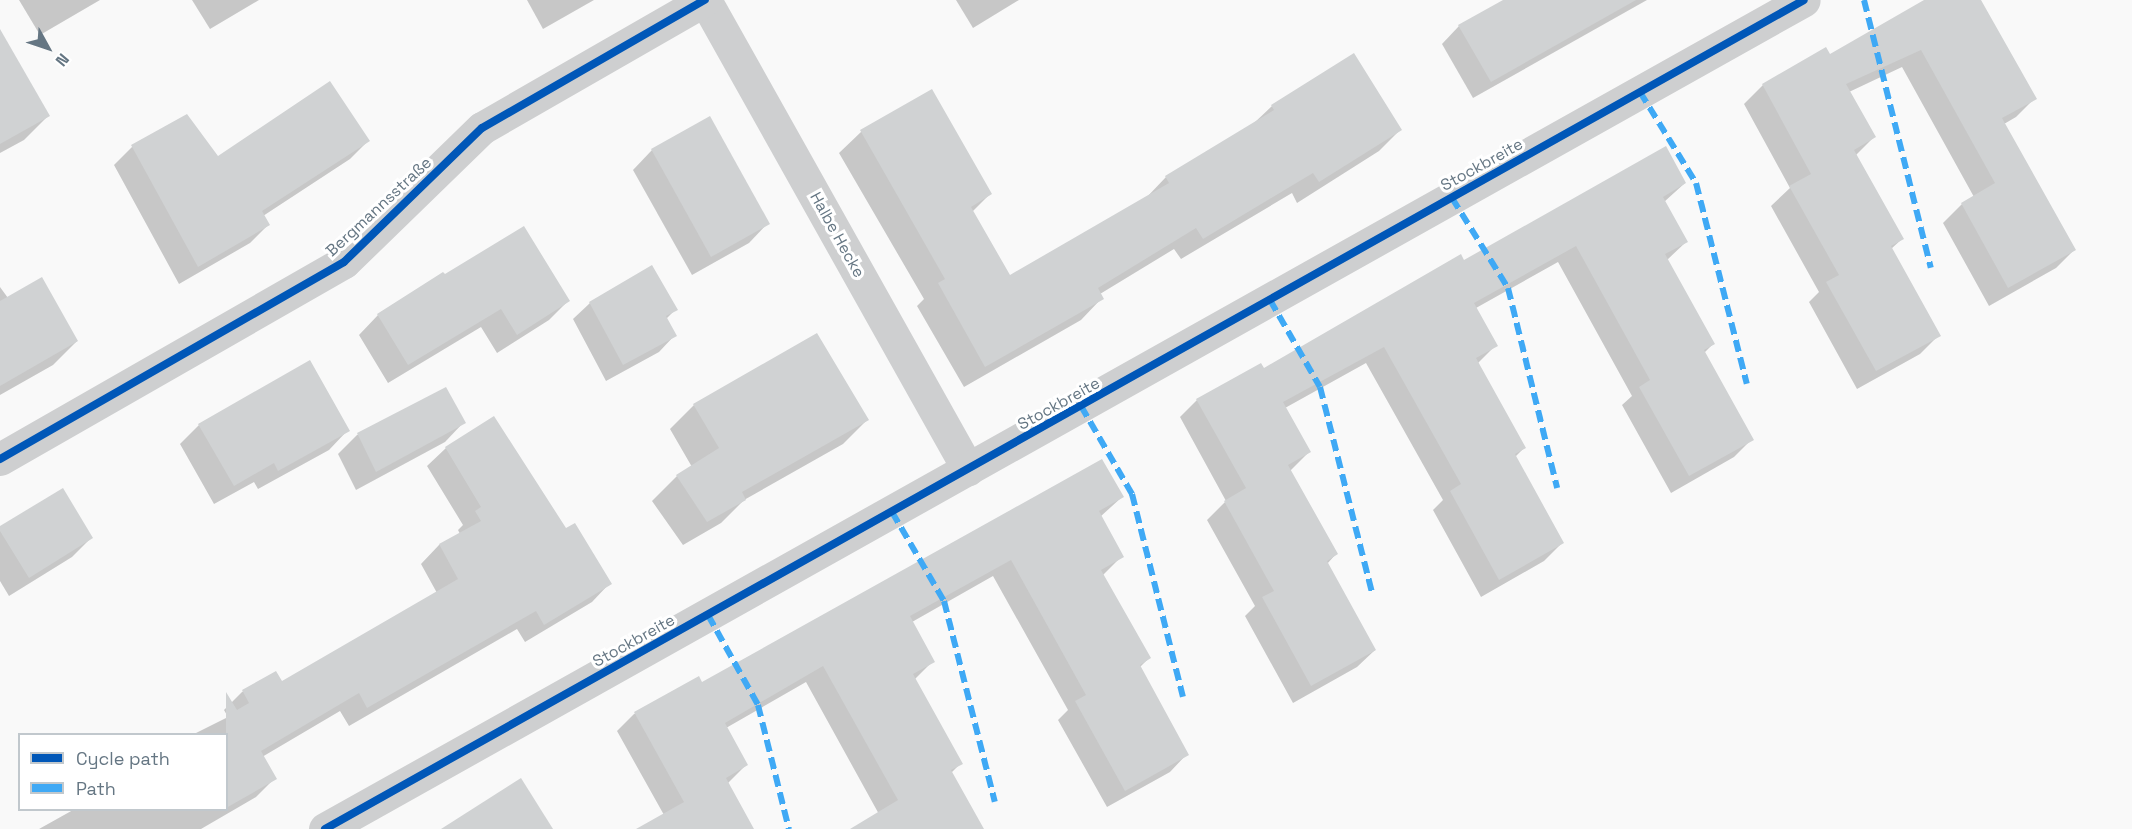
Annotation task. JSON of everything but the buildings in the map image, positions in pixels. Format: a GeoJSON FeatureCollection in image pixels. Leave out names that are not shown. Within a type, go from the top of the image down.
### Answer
{"type":"FeatureCollection","features":[{"type":"Feature","properties":{"kind":"street","name":"Bergmannsstraße"},"geometry":{"type":"LineString","coordinates":[[0,459],[344,262],[482,128],[705,0]]}},
{"type":"Feature","properties":{"kind":"street","name":"Halbe Hecke"},"geometry":{"type":"LineString","coordinates":[[705,0],[968,470]]}},
{"type":"Feature","properties":{"kind":"street","name":"Stockbreite"},"geometry":{"type":"LineString","coordinates":[[325,829],[1804,0]]}},
{"type":"Feature","properties":{"kind":"marked path"},"geometry":{"type":"LineString","coordinates":[[1864,0],[1931,268]]}},
{"type":"Feature","properties":{"kind":"marked path"},"geometry":{"type":"LineString","coordinates":[[1640,92],[1696,183],[1747,384]]}},
{"type":"Feature","properties":{"kind":"marked path"},"geometry":{"type":"LineString","coordinates":[[1452,198],[1508,288],[1557,488]]}},
{"type":"Feature","properties":{"kind":"marked path"},"geometry":{"type":"LineString","coordinates":[[1270,300],[1320,387],[1372,593]]}},
{"type":"Feature","properties":{"kind":"marked path"},"geometry":{"type":"LineString","coordinates":[[1081,406],[1132,494],[1183,697]]}},
{"type":"Feature","properties":{"kind":"marked path"},"geometry":{"type":"LineString","coordinates":[[892,512],[944,601],[995,802]]}},
{"type":"Feature","properties":{"kind":"marked path"},"geometry":{"type":"LineString","coordinates":[[708,615],[758,705],[789,829]]}},
{"type":"Feature","properties":{"kind":"cycle path"},"geometry":{"type":"LineString","coordinates":[[0,459],[344,262],[482,128],[705,0]]}},
{"type":"Feature","properties":{"kind":"cycle path"},"geometry":{"type":"LineString","coordinates":[[325,829],[1804,0]]}}]}
